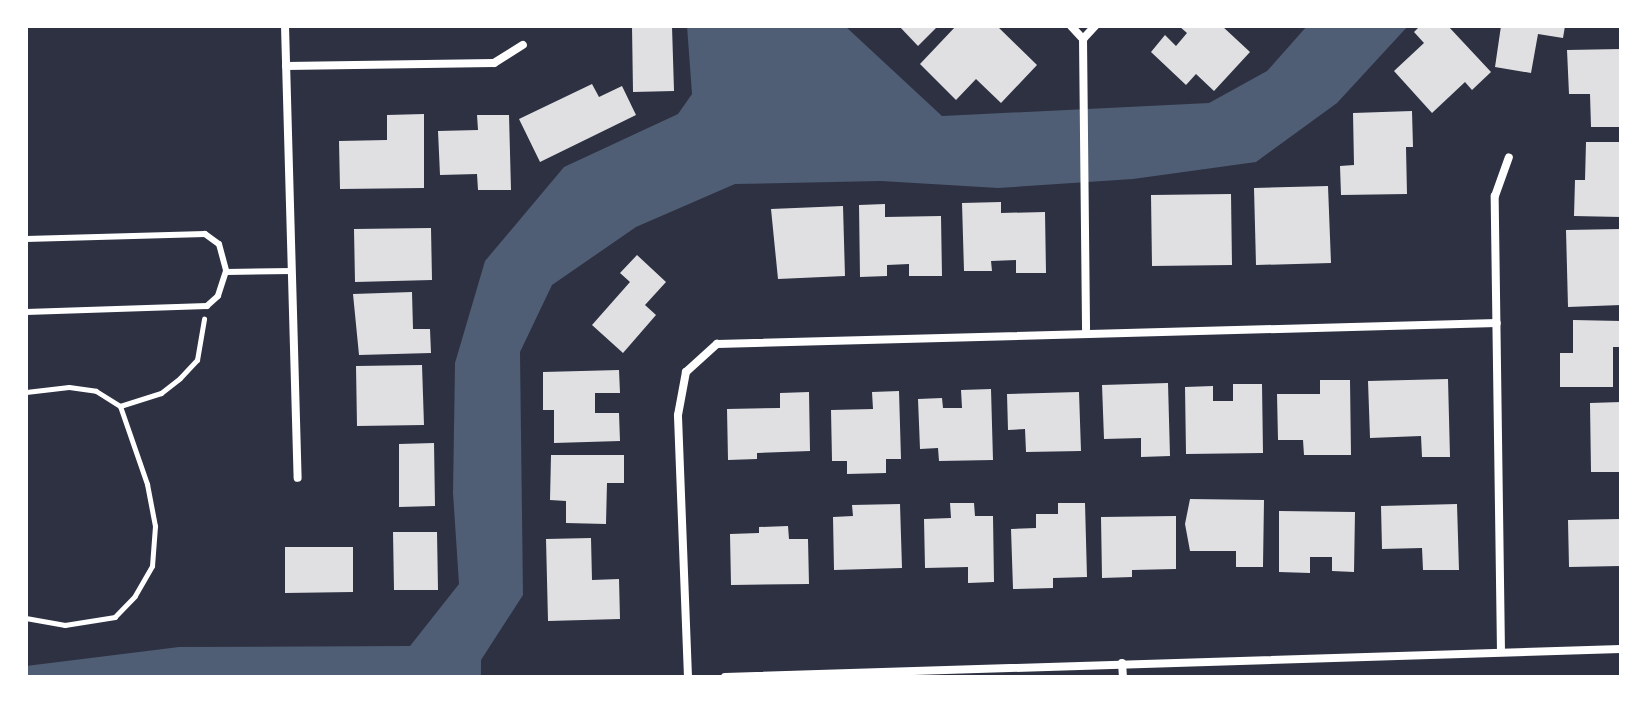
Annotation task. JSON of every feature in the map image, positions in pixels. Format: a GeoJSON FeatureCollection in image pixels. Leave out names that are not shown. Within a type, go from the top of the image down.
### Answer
{"type":"FeatureCollection","features":[{"type":"Feature","properties":{"kind":"street"},"geometry":{"type":"LineString","coordinates":[[285,26],[298,478]]}},
{"type":"Feature","properties":{"kind":"street"},"geometry":{"type":"LineString","coordinates":[[1071,26],[1083,39]]}},
{"type":"Feature","properties":{"kind":"street"},"geometry":{"type":"LineString","coordinates":[[1086,334],[1083,39],[1095,26]]}},
{"type":"Feature","properties":{"kind":"street"},"geometry":{"type":"LineString","coordinates":[[286,66],[494,63],[523,45]]}},
{"type":"Feature","properties":{"kind":"street"},"geometry":{"type":"LineString","coordinates":[[1501,652],[1495,196],[1509,157]]}},
{"type":"Feature","properties":{"kind":"street"},"geometry":{"type":"LineString","coordinates":[[688,677],[678,415],[686,372],[717,344],[1497,323]]}},
{"type":"Feature","properties":{"kind":"street"},"geometry":{"type":"LineString","coordinates":[[725,677],[1621,649]]}},
{"type":"Feature","properties":{"kind":"street"},"geometry":{"type":"LineString","coordinates":[[1122,663],[1123,677]]}},
{"type":"Feature","properties":{"kind":"lane"},"geometry":{"type":"LineString","coordinates":[[26,239],[205,234],[219,244],[226,272],[218,296],[207,306],[26,312]]}},
{"type":"Feature","properties":{"kind":"lane"},"geometry":{"type":"LineString","coordinates":[[226,272],[292,271]]}},
{"type":"Feature","properties":{"kind":"path"},"geometry":{"type":"LineString","coordinates":[[120,406],[161,393],[197,360],[207,306]]}},
{"type":"Feature","properties":{"kind":"path"},"geometry":{"type":"LineString","coordinates":[[26,392],[69,387],[96,391],[120,406],[150,498],[155,526],[152,566],[135,596],[115,617],[65,625],[26,618]]}},
{"type":"Feature","properties":{"kind":"water"},"geometry":{"type":"Polygon","coordinates":[[[687,26],[845,26],[942,116],[1209,103],[1267,71],[1307,26],[1408,26],[1337,103],[1256,162],[1133,179],[998,188],[881,181],[735,184],[636,227],[552,285],[520,352],[523,595],[481,660],[481,677],[26,677],[26,666],[179,647],[410,646],[459,584],[453,493],[455,363],[485,261],[564,167],[678,114],[692,94],[687,26]]]}},
{"type":"Feature","properties":{"kind":"building"},"geometry":{"type":"Polygon","coordinates":[[[632,26],[672,26],[674,91],[633,92],[632,26]]]}},
{"type":"Feature","properties":{"kind":"building"},"geometry":{"type":"Polygon","coordinates":[[[899,26],[938,26],[918,46],[899,26]]]}},
{"type":"Feature","properties":{"kind":"building"},"geometry":{"type":"Polygon","coordinates":[[[956,26],[997,26],[1037,65],[1001,103],[976,79],[956,100],[920,64],[956,26]]]}},
{"type":"Feature","properties":{"kind":"building"},"geometry":{"type":"Polygon","coordinates":[[[1179,26],[1222,26],[1250,52],[1214,91],[1196,74],[1186,85],[1151,52],[1165,35],[1176,46],[1187,33],[1179,26]]]}},
{"type":"Feature","properties":{"kind":"building"},"geometry":{"type":"Polygon","coordinates":[[[1420,26],[1448,26],[1491,72],[1472,90],[1465,82],[1432,113],[1394,71],[1424,43],[1414,32],[1420,26]]]}},
{"type":"Feature","properties":{"kind":"building"},"geometry":{"type":"Polygon","coordinates":[[[1501,26],[1565,26],[1563,38],[1538,34],[1531,73],[1495,67],[1501,26]]]}},
{"type":"Feature","properties":{"kind":"building"},"geometry":{"type":"Polygon","coordinates":[[[1621,49],[1621,127],[1591,127],[1590,94],[1569,94],[1567,50],[1621,49]]]}},
{"type":"Feature","properties":{"kind":"building"},"geometry":{"type":"Polygon","coordinates":[[[592,84],[599,97],[622,86],[636,115],[540,162],[519,119],[592,84]]]}},
{"type":"Feature","properties":{"kind":"building"},"geometry":{"type":"Polygon","coordinates":[[[1412,111],[1413,147],[1406,147],[1407,194],[1341,195],[1340,166],[1354,165],[1353,113],[1412,111]]]}},
{"type":"Feature","properties":{"kind":"building"},"geometry":{"type":"Polygon","coordinates":[[[424,114],[424,188],[340,189],[339,141],[387,140],[387,115],[424,114]]]}},
{"type":"Feature","properties":{"kind":"building"},"geometry":{"type":"Polygon","coordinates":[[[477,115],[509,115],[511,190],[478,190],[477,174],[440,175],[438,131],[478,130],[477,115]]]}},
{"type":"Feature","properties":{"kind":"building"},"geometry":{"type":"Polygon","coordinates":[[[1586,142],[1621,142],[1621,217],[1574,216],[1575,180],[1585,180],[1586,142]]]}},
{"type":"Feature","properties":{"kind":"building"},"geometry":{"type":"Polygon","coordinates":[[[1328,186],[1331,263],[1256,265],[1254,188],[1328,186]]]}},
{"type":"Feature","properties":{"kind":"building"},"geometry":{"type":"Polygon","coordinates":[[[1231,194],[1232,265],[1152,266],[1151,195],[1231,194]]]}},
{"type":"Feature","properties":{"kind":"building"},"geometry":{"type":"Polygon","coordinates":[[[1001,202],[1001,213],[1045,212],[1046,273],[1016,273],[1016,260],[991,261],[992,271],[964,271],[962,203],[1001,202]]]}},
{"type":"Feature","properties":{"kind":"building"},"geometry":{"type":"Polygon","coordinates":[[[885,204],[885,217],[941,216],[942,276],[909,276],[909,264],[887,265],[887,276],[860,277],[859,205],[885,204]]]}},
{"type":"Feature","properties":{"kind":"building"},"geometry":{"type":"Polygon","coordinates":[[[843,206],[845,276],[778,279],[771,209],[843,206]]]}},
{"type":"Feature","properties":{"kind":"building"},"geometry":{"type":"Polygon","coordinates":[[[431,228],[432,280],[355,282],[354,229],[431,228]]]}},
{"type":"Feature","properties":{"kind":"building"},"geometry":{"type":"Polygon","coordinates":[[[1621,229],[1621,305],[1568,307],[1566,230],[1621,229]]]}},
{"type":"Feature","properties":{"kind":"building"},"geometry":{"type":"Polygon","coordinates":[[[637,255],[666,282],[645,305],[656,315],[623,353],[592,325],[630,282],[620,273],[637,255]]]}},
{"type":"Feature","properties":{"kind":"building"},"geometry":{"type":"Polygon","coordinates":[[[412,292],[413,329],[430,329],[431,353],[359,355],[353,294],[412,292]]]}},
{"type":"Feature","properties":{"kind":"building"},"geometry":{"type":"Polygon","coordinates":[[[1573,320],[1621,321],[1621,347],[1613,347],[1613,387],[1560,387],[1560,353],[1573,353],[1573,320]]]}},
{"type":"Feature","properties":{"kind":"building"},"geometry":{"type":"Polygon","coordinates":[[[422,365],[424,425],[357,426],[356,366],[422,365]]]}},
{"type":"Feature","properties":{"kind":"building"},"geometry":{"type":"Polygon","coordinates":[[[619,370],[620,393],[595,393],[595,413],[619,413],[620,441],[554,443],[554,410],[543,410],[543,372],[619,370]]]}},
{"type":"Feature","properties":{"kind":"building"},"geometry":{"type":"Polygon","coordinates":[[[1448,379],[1450,457],[1422,457],[1421,436],[1370,438],[1368,381],[1448,379]]]}},
{"type":"Feature","properties":{"kind":"building"},"geometry":{"type":"Polygon","coordinates":[[[1320,380],[1350,380],[1351,455],[1304,455],[1303,440],[1278,440],[1277,394],[1320,394],[1320,380]]]}},
{"type":"Feature","properties":{"kind":"building"},"geometry":{"type":"Polygon","coordinates":[[[1168,383],[1170,456],[1141,457],[1141,438],[1104,439],[1102,385],[1168,383]]]}},
{"type":"Feature","properties":{"kind":"building"},"geometry":{"type":"Polygon","coordinates":[[[1233,384],[1262,384],[1263,453],[1186,454],[1185,387],[1213,386],[1213,401],[1233,401],[1233,384]]]}},
{"type":"Feature","properties":{"kind":"building"},"geometry":{"type":"Polygon","coordinates":[[[991,389],[993,460],[939,461],[938,448],[920,449],[918,399],[942,398],[943,408],[962,408],[961,390],[991,389]]]}},
{"type":"Feature","properties":{"kind":"building"},"geometry":{"type":"Polygon","coordinates":[[[899,391],[901,459],[886,459],[886,473],[847,474],[847,461],[832,461],[831,410],[873,409],[872,392],[899,391]]]}},
{"type":"Feature","properties":{"kind":"building"},"geometry":{"type":"Polygon","coordinates":[[[809,392],[810,451],[757,453],[757,459],[728,460],[727,409],[780,408],[780,393],[809,392]]]}},
{"type":"Feature","properties":{"kind":"building"},"geometry":{"type":"Polygon","coordinates":[[[1079,392],[1081,451],[1026,452],[1025,429],[1008,430],[1007,394],[1079,392]]]}},
{"type":"Feature","properties":{"kind":"building"},"geometry":{"type":"Polygon","coordinates":[[[1621,402],[1621,472],[1591,472],[1590,403],[1621,402]]]}},
{"type":"Feature","properties":{"kind":"building"},"geometry":{"type":"Polygon","coordinates":[[[434,443],[435,506],[399,507],[399,444],[434,443]]]}},
{"type":"Feature","properties":{"kind":"building"},"geometry":{"type":"Polygon","coordinates":[[[551,455],[624,455],[624,483],[607,483],[606,524],[566,523],[566,501],[550,500],[551,455]]]}},
{"type":"Feature","properties":{"kind":"building"},"geometry":{"type":"Polygon","coordinates":[[[1190,499],[1264,500],[1263,567],[1236,567],[1236,551],[1190,551],[1185,524],[1190,499]]]}},
{"type":"Feature","properties":{"kind":"building"},"geometry":{"type":"Polygon","coordinates":[[[950,503],[974,503],[975,516],[993,516],[994,582],[968,583],[968,567],[925,568],[924,519],[951,518],[950,503]]]}},
{"type":"Feature","properties":{"kind":"building"},"geometry":{"type":"Polygon","coordinates":[[[1058,503],[1085,503],[1087,577],[1053,578],[1053,588],[1013,589],[1011,529],[1036,528],[1036,514],[1058,514],[1058,503]]]}},
{"type":"Feature","properties":{"kind":"building"},"geometry":{"type":"Polygon","coordinates":[[[900,504],[902,568],[834,570],[833,517],[853,516],[852,505],[900,504]]]}},
{"type":"Feature","properties":{"kind":"building"},"geometry":{"type":"Polygon","coordinates":[[[1457,504],[1459,570],[1423,570],[1422,548],[1382,549],[1381,506],[1457,504]]]}},
{"type":"Feature","properties":{"kind":"building"},"geometry":{"type":"Polygon","coordinates":[[[1279,511],[1355,512],[1354,572],[1332,571],[1332,557],[1310,557],[1310,573],[1279,572],[1279,511]]]}},
{"type":"Feature","properties":{"kind":"building"},"geometry":{"type":"Polygon","coordinates":[[[1176,516],[1176,569],[1132,570],[1132,577],[1102,578],[1101,517],[1176,516]]]}},
{"type":"Feature","properties":{"kind":"building"},"geometry":{"type":"Polygon","coordinates":[[[1621,519],[1621,566],[1569,567],[1568,520],[1621,519]]]}},
{"type":"Feature","properties":{"kind":"building"},"geometry":{"type":"Polygon","coordinates":[[[788,526],[789,539],[808,539],[809,584],[731,585],[730,534],[759,533],[759,527],[788,526]]]}},
{"type":"Feature","properties":{"kind":"building"},"geometry":{"type":"Polygon","coordinates":[[[393,532],[437,532],[438,590],[394,590],[393,532]]]}},
{"type":"Feature","properties":{"kind":"building"},"geometry":{"type":"Polygon","coordinates":[[[591,538],[592,580],[619,579],[620,619],[548,621],[546,539],[591,538]]]}},
{"type":"Feature","properties":{"kind":"building"},"geometry":{"type":"Polygon","coordinates":[[[285,547],[353,547],[353,592],[285,593],[285,547]]]}}]}
